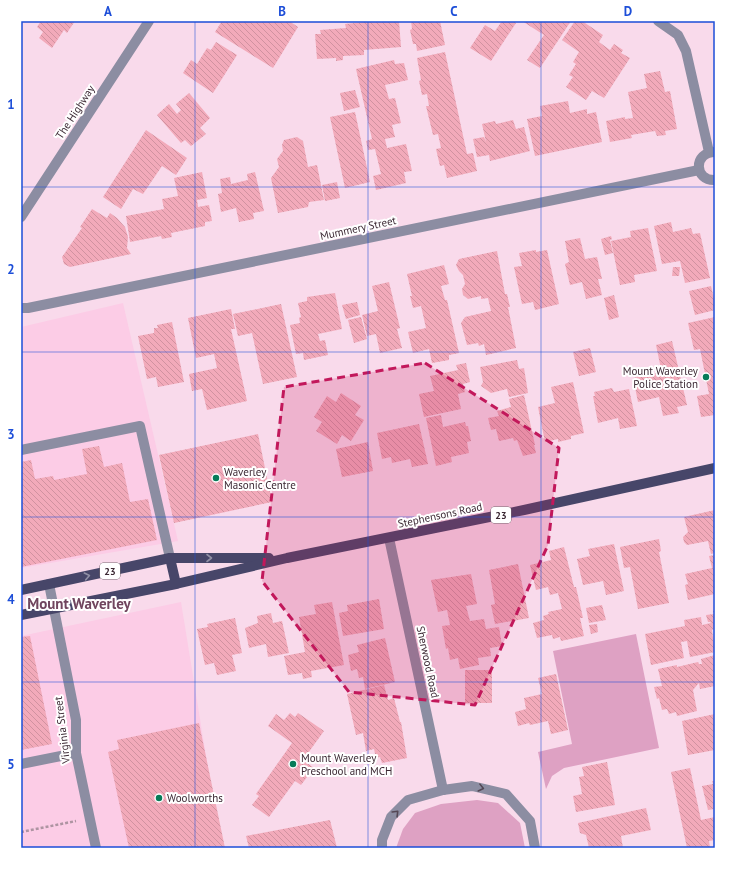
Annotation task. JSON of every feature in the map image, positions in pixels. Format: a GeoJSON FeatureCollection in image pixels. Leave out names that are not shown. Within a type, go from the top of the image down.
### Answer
{"type":"FeatureCollection","features":[{"type":"Feature","properties":{"kind":"main road","name":"Stephensons Road"},"geometry":{"type":"LineString","coordinates":[[21,615],[176,584],[287,558],[390,538],[715,468]]}},
{"type":"Feature","properties":{"kind":"main road","name":"Stephensons Road"},"geometry":{"type":"LineString","coordinates":[[21,590],[170,558],[287,558]]}},
{"type":"Feature","properties":{"kind":"main road"},"geometry":{"type":"LineString","coordinates":[[170,558],[176,584]]}},
{"type":"Feature","properties":{"kind":"street","name":"The Highway"},"geometry":{"type":"LineString","coordinates":[[21,217],[149,21]]}},
{"type":"Feature","properties":{"kind":"street"},"geometry":{"type":"LineString","coordinates":[[658,21],[678,35],[686,51],[712,152],[702,156],[699,170],[706,179],[715,180]]}},
{"type":"Feature","properties":{"kind":"street","name":"Mummery Street"},"geometry":{"type":"LineString","coordinates":[[21,308],[28,308],[699,170]]}},
{"type":"Feature","properties":{"kind":"street"},"geometry":{"type":"LineString","coordinates":[[21,450],[140,426],[170,558]]}},
{"type":"Feature","properties":{"kind":"street","name":"Sherwood Road"},"geometry":{"type":"LineString","coordinates":[[390,538],[442,790]]}},
{"type":"Feature","properties":{"kind":"street","name":"Virginia Street"},"geometry":{"type":"LineString","coordinates":[[49,584],[76,720],[76,753],[96,848]]}},
{"type":"Feature","properties":{"kind":"street"},"geometry":{"type":"LineString","coordinates":[[21,764],[76,753]]}},
{"type":"Feature","properties":{"kind":"street"},"geometry":{"type":"LineString","coordinates":[[382,848],[382,840],[391,818],[408,800],[442,790],[472,786],[506,794],[530,821],[536,848]]}},
{"type":"Feature","properties":{"kind":"path"},"geometry":{"type":"LineString","coordinates":[[21,832],[90,818]]}},
{"type":"Feature","properties":{"kind":"highlighted area"},"geometry":{"type":"Polygon","coordinates":[[[425,363],[559,448],[548,545],[475,705],[349,692],[262,581],[284,387],[425,363]]]}},
{"type":"Feature","properties":{"kind":"shaded area"},"geometry":{"type":"Polygon","coordinates":[[[123,303],[178,541],[21,568],[21,327],[123,303]]]}},
{"type":"Feature","properties":{"kind":"shaded area"},"geometry":{"type":"Polygon","coordinates":[[[181,602],[221,848],[21,848],[21,636],[181,602]]]}},
{"type":"Feature","properties":{"kind":"shaded area"},"geometry":{"type":"Polygon","coordinates":[[[636,634],[659,748],[564,768],[552,776],[546,789],[538,752],[572,744],[553,651],[636,634]]]}},
{"type":"Feature","properties":{"kind":"shaded area"},"geometry":{"type":"Polygon","coordinates":[[[477,800],[498,803],[520,823],[525,848],[396,848],[403,829],[415,813],[441,804],[477,800]]]}},
{"type":"Feature","properties":{"kind":"building"},"geometry":{"type":"Polygon","coordinates":[[[41,21],[75,21],[67,33],[64,30],[52,48],[39,38],[43,32],[37,27],[41,21]]]}},
{"type":"Feature","properties":{"kind":"building"},"geometry":{"type":"Polygon","coordinates":[[[222,21],[289,21],[298,27],[273,68],[215,32],[222,21]]]}},
{"type":"Feature","properties":{"kind":"building"},"geometry":{"type":"Polygon","coordinates":[[[364,21],[399,21],[401,47],[364,50],[364,55],[343,56],[343,60],[336,61],[336,58],[317,59],[315,34],[321,34],[320,30],[346,28],[345,24],[364,21]]]}},
{"type":"Feature","properties":{"kind":"building"},"geometry":{"type":"Polygon","coordinates":[[[411,21],[440,21],[445,45],[417,51],[416,44],[413,44],[410,30],[412,29],[411,21]]]}},
{"type":"Feature","properties":{"kind":"building"},"geometry":{"type":"Polygon","coordinates":[[[502,21],[513,21],[516,23],[491,61],[470,48],[485,25],[495,31],[502,21]]]}},
{"type":"Feature","properties":{"kind":"building"},"geometry":{"type":"Polygon","coordinates":[[[522,21],[571,21],[540,68],[527,60],[544,35],[522,21]]]}},
{"type":"Feature","properties":{"kind":"building"},"geometry":{"type":"Polygon","coordinates":[[[575,21],[582,21],[603,35],[599,42],[610,50],[614,44],[623,50],[621,53],[630,58],[604,98],[592,91],[586,100],[566,87],[573,77],[569,75],[576,64],[573,62],[579,52],[562,40],[575,21]]]}},
{"type":"Feature","properties":{"kind":"building"},"geometry":{"type":"Polygon","coordinates":[[[216,42],[237,55],[213,93],[183,73],[191,60],[197,64],[207,48],[211,50],[216,42]]]}},
{"type":"Feature","properties":{"kind":"building"},"geometry":{"type":"Polygon","coordinates":[[[445,52],[467,154],[473,153],[477,171],[447,178],[444,165],[440,166],[436,149],[441,148],[438,134],[433,135],[426,106],[429,106],[427,94],[422,95],[417,58],[445,52]]]}},
{"type":"Feature","properties":{"kind":"building"},"geometry":{"type":"Polygon","coordinates":[[[394,60],[395,64],[404,63],[408,80],[385,85],[389,99],[395,98],[401,123],[392,125],[395,137],[385,139],[387,148],[406,144],[412,171],[404,172],[406,183],[376,190],[373,176],[381,174],[375,149],[368,150],[366,141],[372,139],[356,69],[394,60]]]}},
{"type":"Feature","properties":{"kind":"building"},"geometry":{"type":"Polygon","coordinates":[[[660,71],[665,92],[670,91],[677,129],[665,131],[666,135],[657,136],[655,131],[631,135],[632,138],[610,142],[606,121],[625,117],[625,119],[633,118],[628,92],[647,88],[644,74],[660,71]]]}},
{"type":"Feature","properties":{"kind":"building"},"geometry":{"type":"Polygon","coordinates":[[[355,90],[360,107],[344,111],[340,93],[355,90]]]}},
{"type":"Feature","properties":{"kind":"building"},"geometry":{"type":"Polygon","coordinates":[[[189,93],[210,118],[200,128],[206,134],[191,146],[185,140],[181,143],[157,115],[169,104],[177,114],[181,110],[176,104],[189,93]]]}},
{"type":"Feature","properties":{"kind":"building"},"geometry":{"type":"Polygon","coordinates":[[[568,101],[570,113],[587,109],[587,114],[596,112],[602,142],[535,156],[527,119],[542,116],[540,106],[568,101]]]}},
{"type":"Feature","properties":{"kind":"building"},"geometry":{"type":"Polygon","coordinates":[[[355,112],[370,182],[345,188],[330,117],[355,112]]]}},
{"type":"Feature","properties":{"kind":"building"},"geometry":{"type":"Polygon","coordinates":[[[513,120],[516,129],[524,127],[530,151],[490,161],[489,155],[477,157],[473,139],[484,137],[486,142],[482,124],[495,121],[496,124],[513,120]]]}},
{"type":"Feature","properties":{"kind":"building"},"geometry":{"type":"Polygon","coordinates":[[[146,130],[187,158],[176,175],[162,166],[143,194],[133,189],[121,209],[103,197],[146,130]]]}},
{"type":"Feature","properties":{"kind":"building"},"geometry":{"type":"Polygon","coordinates":[[[297,137],[303,141],[308,167],[317,165],[324,200],[309,202],[308,207],[278,213],[271,178],[279,167],[277,159],[283,151],[282,145],[284,140],[297,137]]]}},
{"type":"Feature","properties":{"kind":"building"},"geometry":{"type":"Polygon","coordinates":[[[202,172],[207,198],[197,200],[198,207],[209,205],[212,221],[205,222],[205,226],[171,233],[172,237],[162,239],[161,236],[130,242],[126,216],[164,209],[162,199],[178,196],[174,178],[202,172]]]}},
{"type":"Feature","properties":{"kind":"building"},"geometry":{"type":"Polygon","coordinates":[[[255,172],[264,211],[253,213],[254,219],[239,222],[236,208],[221,212],[218,194],[222,193],[220,179],[230,177],[231,184],[248,180],[247,174],[255,172]]]}},
{"type":"Feature","properties":{"kind":"building"},"geometry":{"type":"Polygon","coordinates":[[[337,182],[340,198],[325,201],[322,185],[337,182]]]}},
{"type":"Feature","properties":{"kind":"building"},"geometry":{"type":"Polygon","coordinates":[[[92,209],[107,218],[110,213],[125,227],[128,237],[127,248],[131,254],[70,267],[64,264],[62,257],[82,228],[80,227],[92,209]]]}},
{"type":"Feature","properties":{"kind":"building"},"geometry":{"type":"Polygon","coordinates":[[[671,222],[673,232],[691,228],[693,234],[700,233],[710,278],[685,283],[680,261],[662,264],[654,226],[671,222]]]}},
{"type":"Feature","properties":{"kind":"building"},"geometry":{"type":"Polygon","coordinates":[[[648,228],[657,271],[634,275],[635,282],[620,285],[611,241],[631,237],[630,231],[648,228]]]}},
{"type":"Feature","properties":{"kind":"building"},"geometry":{"type":"Polygon","coordinates":[[[611,236],[612,239],[610,240],[613,253],[605,255],[601,239],[611,236]]]}},
{"type":"Feature","properties":{"kind":"building"},"geometry":{"type":"Polygon","coordinates":[[[580,238],[585,259],[597,257],[602,279],[598,279],[602,295],[586,299],[582,282],[570,285],[565,264],[569,262],[565,241],[580,238]]]}},
{"type":"Feature","properties":{"kind":"building"},"geometry":{"type":"Polygon","coordinates":[[[536,250],[536,252],[547,250],[559,304],[535,310],[533,302],[522,304],[514,267],[522,266],[519,253],[536,250]]]}},
{"type":"Feature","properties":{"kind":"building"},"geometry":{"type":"Polygon","coordinates":[[[497,251],[505,294],[507,294],[510,307],[508,307],[516,348],[486,355],[484,344],[479,346],[478,343],[467,345],[461,323],[465,317],[491,311],[488,298],[481,299],[481,296],[468,299],[463,295],[462,289],[465,284],[463,275],[456,265],[459,259],[497,251]]]}},
{"type":"Feature","properties":{"kind":"building"},"geometry":{"type":"Polygon","coordinates":[[[444,265],[449,284],[441,286],[445,300],[447,300],[459,353],[449,355],[449,360],[432,363],[429,349],[413,353],[408,332],[426,328],[421,306],[413,308],[407,274],[444,265]]]}},
{"type":"Feature","properties":{"kind":"building"},"geometry":{"type":"Polygon","coordinates":[[[673,267],[680,267],[679,276],[672,276],[673,267]]]}},
{"type":"Feature","properties":{"kind":"building"},"geometry":{"type":"Polygon","coordinates":[[[389,282],[400,328],[397,329],[402,348],[380,353],[376,334],[367,336],[362,315],[378,311],[372,286],[389,282]]]}},
{"type":"Feature","properties":{"kind":"building"},"geometry":{"type":"Polygon","coordinates":[[[711,286],[715,310],[695,315],[689,291],[711,286]]]}},
{"type":"Feature","properties":{"kind":"building"},"geometry":{"type":"Polygon","coordinates":[[[335,293],[342,329],[318,334],[320,341],[325,340],[328,355],[304,360],[303,353],[296,354],[290,325],[300,323],[299,318],[301,317],[298,303],[307,301],[307,297],[335,293]]]}},
{"type":"Feature","properties":{"kind":"building"},"geometry":{"type":"Polygon","coordinates":[[[614,295],[619,317],[609,320],[604,298],[614,295]]]}},
{"type":"Feature","properties":{"kind":"building"},"geometry":{"type":"Polygon","coordinates":[[[357,302],[360,315],[346,319],[342,305],[357,302]]]}},
{"type":"Feature","properties":{"kind":"building"},"geometry":{"type":"Polygon","coordinates":[[[281,304],[297,377],[263,384],[252,333],[238,336],[233,314],[281,304]]]}},
{"type":"Feature","properties":{"kind":"building"},"geometry":{"type":"Polygon","coordinates":[[[231,309],[235,329],[231,329],[247,401],[207,410],[202,389],[192,391],[189,374],[217,368],[214,354],[196,358],[188,318],[231,309]]]}},
{"type":"Feature","properties":{"kind":"building"},"geometry":{"type":"Polygon","coordinates":[[[361,317],[367,339],[354,343],[348,320],[361,317]]]}},
{"type":"Feature","properties":{"kind":"building"},"geometry":{"type":"Polygon","coordinates":[[[715,317],[715,415],[701,417],[697,396],[709,394],[700,349],[694,350],[688,323],[715,317]]]}},
{"type":"Feature","properties":{"kind":"building"},"geometry":{"type":"Polygon","coordinates":[[[172,322],[184,382],[158,387],[156,377],[147,379],[138,336],[154,333],[154,328],[158,328],[157,325],[172,322]]]}},
{"type":"Feature","properties":{"kind":"building"},"geometry":{"type":"Polygon","coordinates":[[[672,341],[687,405],[677,407],[679,413],[663,416],[659,397],[638,402],[633,378],[660,372],[659,370],[661,369],[656,345],[672,341]]]}},
{"type":"Feature","properties":{"kind":"building"},"geometry":{"type":"Polygon","coordinates":[[[590,348],[596,372],[579,376],[573,352],[590,348]]]}},
{"type":"Feature","properties":{"kind":"building"},"geometry":{"type":"Polygon","coordinates":[[[517,360],[519,369],[524,368],[528,393],[509,397],[507,389],[491,393],[481,386],[483,382],[480,367],[517,360]]]}},
{"type":"Feature","properties":{"kind":"building"},"geometry":{"type":"Polygon","coordinates":[[[466,363],[470,382],[463,384],[465,392],[458,394],[461,409],[424,417],[419,394],[434,391],[430,376],[458,370],[456,365],[466,363]]]}},
{"type":"Feature","properties":{"kind":"building"},"geometry":{"type":"Polygon","coordinates":[[[573,382],[584,433],[571,436],[571,439],[558,442],[558,439],[545,442],[538,407],[555,403],[551,387],[573,382]]]}},
{"type":"Feature","properties":{"kind":"building"},"geometry":{"type":"Polygon","coordinates":[[[612,388],[614,392],[629,389],[637,426],[620,429],[618,418],[598,423],[593,396],[595,396],[594,392],[612,388]]]}},
{"type":"Feature","properties":{"kind":"building"},"geometry":{"type":"Polygon","coordinates":[[[341,393],[361,406],[355,415],[364,420],[351,441],[342,435],[337,444],[316,431],[322,422],[314,417],[327,396],[336,402],[341,393]]]}},
{"type":"Feature","properties":{"kind":"building"},"geometry":{"type":"Polygon","coordinates":[[[524,395],[536,453],[523,456],[517,440],[514,441],[513,438],[499,441],[496,429],[491,430],[488,418],[499,416],[497,411],[511,407],[509,399],[524,395]]]}},
{"type":"Feature","properties":{"kind":"building"},"geometry":{"type":"Polygon","coordinates":[[[441,415],[443,427],[465,422],[466,426],[468,426],[471,441],[467,442],[469,453],[451,457],[452,462],[436,466],[426,418],[441,415]]]}},
{"type":"Feature","properties":{"kind":"building"},"geometry":{"type":"Polygon","coordinates":[[[419,424],[428,464],[412,467],[410,459],[392,463],[391,457],[382,459],[377,433],[419,424]]]}},
{"type":"Feature","properties":{"kind":"building","name":"Waverley Masonic Centre"},"geometry":{"type":"Polygon","coordinates":[[[258,434],[272,502],[174,523],[159,455],[258,434]]]}},
{"type":"Feature","properties":{"kind":"building"},"geometry":{"type":"Polygon","coordinates":[[[368,442],[373,471],[342,477],[336,449],[368,442]]]}},
{"type":"Feature","properties":{"kind":"building"},"geometry":{"type":"Polygon","coordinates":[[[99,446],[104,467],[122,463],[130,502],[148,499],[157,540],[21,567],[21,462],[31,460],[35,479],[53,476],[54,480],[87,474],[82,449],[99,446]]]}},
{"type":"Feature","properties":{"kind":"building"},"geometry":{"type":"Polygon","coordinates":[[[715,510],[715,553],[711,554],[708,541],[687,545],[684,542],[683,537],[688,532],[684,517],[715,510]]]}},
{"type":"Feature","properties":{"kind":"building"},"geometry":{"type":"Polygon","coordinates":[[[659,539],[661,551],[659,552],[669,603],[638,609],[630,567],[624,568],[620,547],[659,539]]]}},
{"type":"Feature","properties":{"kind":"building"},"geometry":{"type":"Polygon","coordinates":[[[614,544],[624,591],[606,595],[603,581],[583,585],[577,559],[590,556],[588,549],[614,544]]]}},
{"type":"Feature","properties":{"kind":"building"},"geometry":{"type":"Polygon","coordinates":[[[564,547],[574,587],[576,587],[583,618],[580,618],[584,636],[561,641],[560,637],[553,639],[552,635],[537,638],[533,623],[544,620],[543,616],[549,614],[548,612],[562,609],[558,593],[550,595],[548,587],[536,590],[530,565],[551,560],[549,551],[564,547]]]}},
{"type":"Feature","properties":{"kind":"building"},"geometry":{"type":"Polygon","coordinates":[[[715,555],[715,594],[688,600],[685,585],[688,584],[685,574],[712,568],[709,556],[715,555]]]}},
{"type":"Feature","properties":{"kind":"building"},"geometry":{"type":"Polygon","coordinates":[[[518,564],[529,618],[495,624],[491,605],[495,604],[489,570],[518,564]]]}},
{"type":"Feature","properties":{"kind":"building"},"geometry":{"type":"Polygon","coordinates":[[[471,574],[477,604],[466,606],[470,621],[484,619],[486,629],[499,627],[502,646],[490,648],[491,656],[478,658],[479,665],[460,669],[458,658],[450,660],[448,648],[446,649],[442,626],[450,625],[447,610],[438,612],[431,580],[471,574]]]}},
{"type":"Feature","properties":{"kind":"building"},"geometry":{"type":"Polygon","coordinates":[[[379,599],[384,629],[343,636],[339,613],[348,611],[347,605],[379,599]]]}},
{"type":"Feature","properties":{"kind":"building"},"geometry":{"type":"Polygon","coordinates":[[[332,602],[344,665],[311,671],[312,677],[303,679],[302,673],[288,675],[284,656],[305,652],[299,617],[316,614],[314,605],[332,602]]]}},
{"type":"Feature","properties":{"kind":"building"},"geometry":{"type":"Polygon","coordinates":[[[602,605],[606,620],[589,623],[586,608],[602,605]]]}},
{"type":"Feature","properties":{"kind":"building"},"geometry":{"type":"Polygon","coordinates":[[[715,610],[715,629],[712,630],[715,652],[690,657],[687,641],[681,642],[684,658],[651,665],[645,634],[685,626],[684,620],[701,617],[702,625],[711,623],[708,622],[706,615],[714,614],[713,611],[715,610]]]}},
{"type":"Feature","properties":{"kind":"building"},"geometry":{"type":"Polygon","coordinates":[[[271,613],[273,623],[282,621],[289,653],[268,657],[266,644],[249,648],[245,628],[258,623],[257,616],[271,613]]]}},
{"type":"Feature","properties":{"kind":"building"},"geometry":{"type":"Polygon","coordinates":[[[235,618],[242,653],[232,655],[236,671],[217,675],[214,663],[205,665],[197,629],[208,627],[207,624],[235,618]]]}},
{"type":"Feature","properties":{"kind":"building"},"geometry":{"type":"Polygon","coordinates":[[[597,624],[598,632],[591,634],[589,625],[597,624]]]}},
{"type":"Feature","properties":{"kind":"building"},"geometry":{"type":"Polygon","coordinates":[[[30,636],[52,744],[21,750],[21,637],[30,636]]]}},
{"type":"Feature","properties":{"kind":"building"},"geometry":{"type":"Polygon","coordinates":[[[385,638],[395,682],[365,689],[363,677],[359,678],[357,669],[351,671],[348,655],[359,652],[357,645],[385,638]]]}},
{"type":"Feature","properties":{"kind":"building"},"geometry":{"type":"Polygon","coordinates":[[[715,655],[715,686],[700,689],[699,683],[693,690],[697,711],[677,716],[676,712],[669,714],[667,709],[662,710],[654,687],[662,686],[658,669],[677,665],[677,667],[698,662],[699,664],[702,664],[701,659],[715,655]]]}},
{"type":"Feature","properties":{"kind":"building"},"geometry":{"type":"Polygon","coordinates":[[[465,670],[492,670],[492,703],[465,703],[465,670]]]}},
{"type":"Feature","properties":{"kind":"building"},"geometry":{"type":"Polygon","coordinates":[[[556,674],[568,730],[551,734],[548,721],[518,726],[515,712],[526,709],[524,698],[542,694],[538,678],[556,674]]]}},
{"type":"Feature","properties":{"kind":"building"},"geometry":{"type":"Polygon","coordinates":[[[384,685],[388,700],[394,698],[401,722],[407,758],[382,763],[380,757],[376,758],[374,749],[366,751],[363,733],[356,735],[347,694],[384,685]]]}},
{"type":"Feature","properties":{"kind":"building","name":"Mount Waverley Preschool and MCH"},"geometry":{"type":"Polygon","coordinates":[[[290,713],[295,717],[298,713],[324,731],[303,760],[314,768],[301,785],[295,781],[269,817],[252,805],[259,796],[256,794],[292,743],[268,726],[276,714],[284,720],[290,713]]]}},
{"type":"Feature","properties":{"kind":"building"},"geometry":{"type":"Polygon","coordinates":[[[715,714],[715,750],[688,755],[682,721],[715,714]]]}},
{"type":"Feature","properties":{"kind":"building"},"geometry":{"type":"Polygon","coordinates":[[[199,723],[225,848],[129,848],[108,752],[119,749],[117,740],[199,723]]]}},
{"type":"Feature","properties":{"kind":"building"},"geometry":{"type":"Polygon","coordinates":[[[607,762],[615,805],[576,812],[573,796],[582,794],[579,777],[584,776],[582,767],[607,762]]]}},
{"type":"Feature","properties":{"kind":"building"},"geometry":{"type":"Polygon","coordinates":[[[690,768],[701,820],[715,817],[715,840],[709,841],[710,848],[687,848],[671,772],[690,768]]]}},
{"type":"Feature","properties":{"kind":"building"},"geometry":{"type":"Polygon","coordinates":[[[712,781],[715,781],[715,809],[708,810],[702,786],[713,784],[712,781]]]}},
{"type":"Feature","properties":{"kind":"building"},"geometry":{"type":"Polygon","coordinates":[[[646,808],[651,830],[621,836],[623,848],[589,848],[586,835],[580,833],[578,823],[646,808]]]}},
{"type":"Feature","properties":{"kind":"building"},"geometry":{"type":"Polygon","coordinates":[[[330,820],[337,848],[249,848],[246,836],[330,820]]]}},
{"type":"Feature","properties":{"kind":"place","name":"Mount Waverley Police Station"},"geometry":{"type":"Point","coordinates":[706,377]}},
{"type":"Feature","properties":{"kind":"place","name":"Waverley Masonic Centre"},"geometry":{"type":"Point","coordinates":[216,478]}},
{"type":"Feature","properties":{"kind":"place","name":"Mount Waverley Preschool and MCH"},"geometry":{"type":"Point","coordinates":[293,764]}},
{"type":"Feature","properties":{"kind":"place","name":"Woolworths"},"geometry":{"type":"Point","coordinates":[159,798]}},
{"type":"Feature","properties":{"kind":"district","name":"Mount Waverley"},"geometry":{"type":"Point","coordinates":[79,603]}}]}
